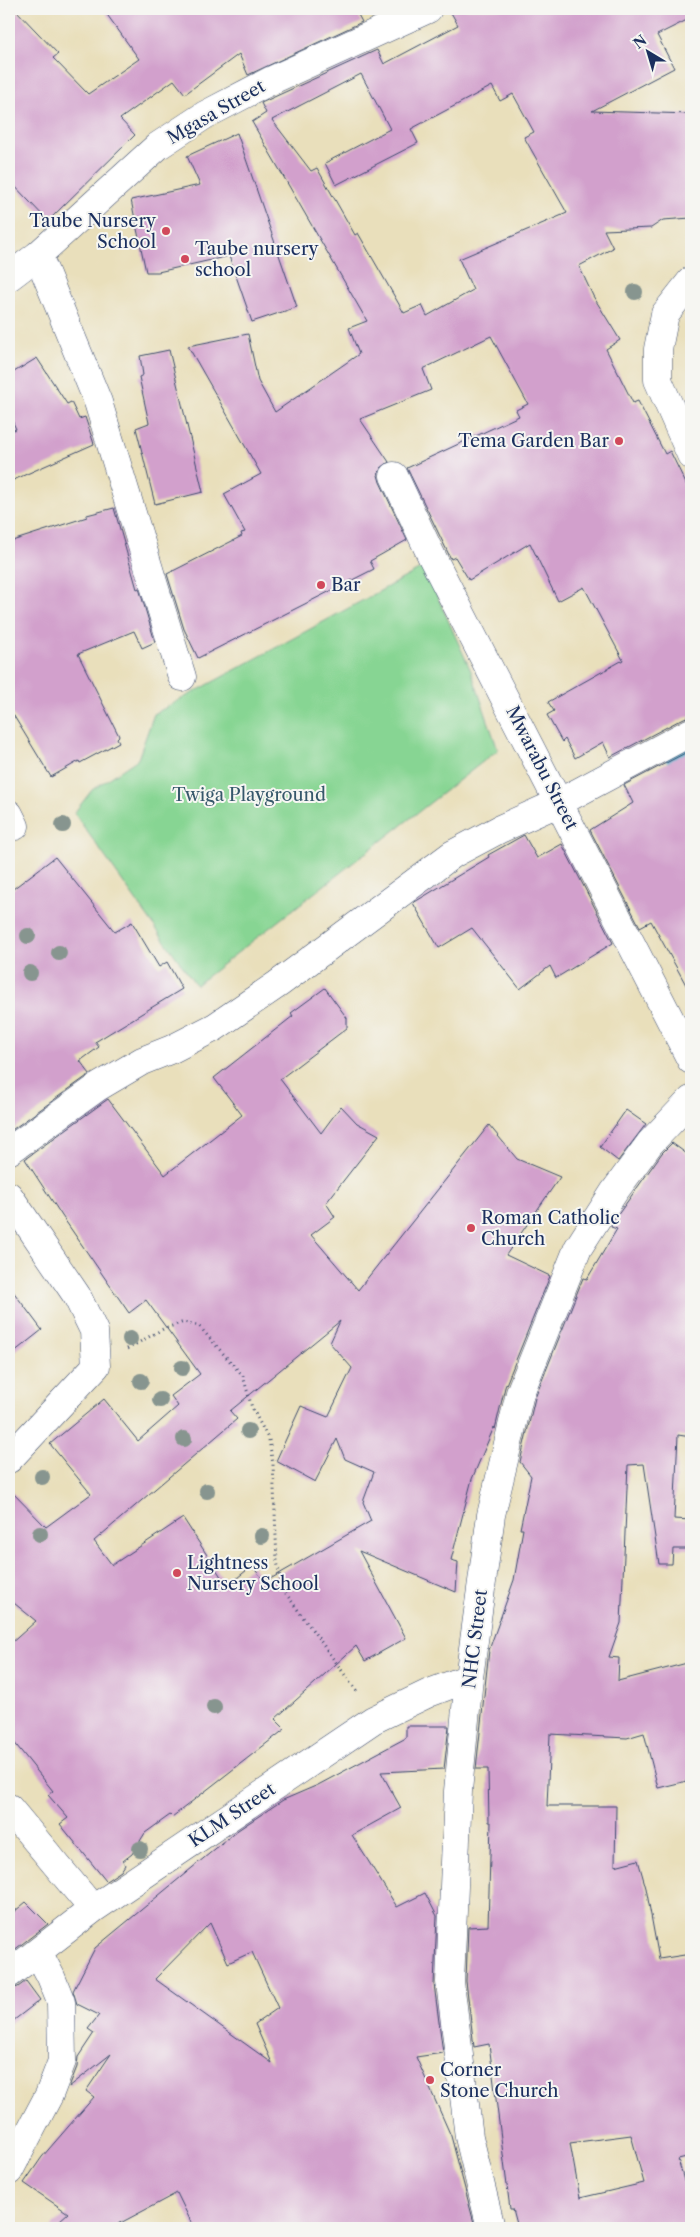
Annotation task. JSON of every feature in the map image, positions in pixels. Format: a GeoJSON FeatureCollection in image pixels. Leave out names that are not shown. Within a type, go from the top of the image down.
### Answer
{"type":"FeatureCollection","features":[{"type":"Feature","properties":{"kind":"street","name":"Mgasa Street"},"geometry":{"type":"LineString","coordinates":[[9,277],[38,255],[158,146],[205,115],[272,80],[428,9]]}},
{"type":"Feature","properties":{"kind":"street"},"geometry":{"type":"LineString","coordinates":[[38,255],[98,402],[182,677]]}},
{"type":"Feature","properties":{"kind":"street"},"geometry":{"type":"LineString","coordinates":[[691,281],[665,314],[658,349],[658,380],[691,455]]}},
{"type":"Feature","properties":{"kind":"street","name":"Mwarabu Street"},"geometry":{"type":"LineString","coordinates":[[394,476],[431,555],[560,802],[691,1060]]}},
{"type":"Feature","properties":{"kind":"street"},"geometry":{"type":"LineString","coordinates":[[9,1152],[98,1087],[142,1061],[172,1049],[215,1027],[278,984],[453,854],[500,829],[560,802],[691,732]]}},
{"type":"Feature","properties":{"kind":"street","name":"NHC Street"},"geometry":{"type":"LineString","coordinates":[[491,2228],[469,2137],[450,1982],[458,1791],[469,1678],[491,1515],[520,1393],[578,1248],[614,1192],[650,1143],[691,1100]]}},
{"type":"Feature","properties":{"kind":"street"},"geometry":{"type":"LineString","coordinates":[[9,1196],[77,1296],[94,1332],[96,1366],[9,1459]]}},
{"type":"Feature","properties":{"kind":"street","name":"KLM Street"},"geometry":{"type":"LineString","coordinates":[[9,1974],[93,1909],[373,1720],[429,1693],[469,1678]]}},
{"type":"Feature","properties":{"kind":"street"},"geometry":{"type":"LineString","coordinates":[[9,1808],[93,1909]]}},
{"type":"Feature","properties":{"kind":"street"},"geometry":{"type":"LineString","coordinates":[[9,2171],[49,2095],[62,2060],[61,2002],[38,1952]]}},
{"type":"Feature","properties":{"kind":"path"},"geometry":{"type":"LineString","coordinates":[[96,1366],[163,1330],[184,1322],[199,1326],[243,1376],[252,1408],[270,1440],[273,1464],[277,1561],[282,1588],[306,1624],[343,1672],[373,1720]]}},
{"type":"Feature","properties":{"kind":"green space","name":"Twiga Playground"},"geometry":{"type":"Polygon","coordinates":[[[424,567],[471,671],[498,750],[196,985],[74,813],[92,790],[138,759],[154,714],[424,567]]]}},
{"type":"Feature","properties":{"kind":"building"},"geometry":{"type":"Polygon","coordinates":[[[9,9],[15,9],[58,54],[53,58],[88,94],[139,59],[103,9],[355,9],[362,22],[248,75],[239,54],[185,94],[174,80],[120,119],[135,135],[48,221],[9,180],[9,9]]]}},
{"type":"Feature","properties":{"kind":"building"},"geometry":{"type":"Polygon","coordinates":[[[449,9],[691,9],[691,18],[657,35],[674,68],[592,111],[691,114],[691,218],[663,220],[651,228],[604,230],[613,248],[579,266],[593,296],[620,340],[606,349],[633,403],[638,401],[665,454],[670,451],[691,494],[691,716],[610,757],[603,742],[575,758],[565,739],[562,742],[547,715],[554,711],[548,702],[623,660],[584,587],[558,601],[530,543],[469,580],[455,557],[451,559],[407,468],[519,416],[516,410],[528,404],[491,336],[423,369],[431,390],[360,419],[389,462],[381,468],[378,475],[407,540],[370,561],[374,569],[198,658],[184,629],[167,574],[242,536],[241,533],[245,532],[224,494],[261,474],[188,346],[248,334],[258,381],[275,412],[359,354],[349,328],[367,321],[252,122],[266,113],[261,103],[377,50],[384,64],[458,25],[449,9]],[[361,74],[272,120],[311,171],[317,168],[355,235],[358,233],[404,313],[422,305],[427,316],[473,290],[459,259],[567,213],[524,137],[534,132],[513,94],[500,101],[492,86],[411,129],[418,143],[336,185],[325,163],[390,129],[361,74]]]}},
{"type":"Feature","properties":{"kind":"building"},"geometry":{"type":"Polygon","coordinates":[[[237,133],[297,307],[252,322],[229,256],[158,272],[146,272],[131,200],[200,185],[187,156],[237,133]]]}},
{"type":"Feature","properties":{"kind":"building"},"geometry":{"type":"Polygon","coordinates":[[[169,350],[203,492],[155,504],[136,428],[149,423],[139,377],[143,375],[140,356],[169,350]]]}},
{"type":"Feature","properties":{"kind":"building"},"geometry":{"type":"Polygon","coordinates":[[[37,358],[67,404],[71,402],[79,419],[85,417],[94,444],[9,482],[9,432],[16,429],[9,414],[9,375],[37,358]]]}},
{"type":"Feature","properties":{"kind":"building"},"geometry":{"type":"Polygon","coordinates":[[[114,508],[137,589],[139,588],[155,642],[142,648],[134,631],[78,654],[119,736],[117,738],[119,742],[51,777],[9,708],[9,542],[87,517],[87,515],[114,508]]]}},
{"type":"Feature","properties":{"kind":"building"},"geometry":{"type":"Polygon","coordinates":[[[691,750],[691,994],[651,921],[640,927],[590,830],[633,803],[624,785],[691,750]]]}},
{"type":"Feature","properties":{"kind":"building"},"geometry":{"type":"Polygon","coordinates":[[[524,835],[537,858],[562,844],[613,943],[556,978],[550,966],[520,989],[472,928],[439,948],[413,903],[489,857],[488,855],[524,835]]]}},
{"type":"Feature","properties":{"kind":"building"},"geometry":{"type":"Polygon","coordinates":[[[55,857],[115,932],[132,922],[159,967],[167,962],[182,989],[95,1042],[99,1047],[80,1061],[90,1074],[9,1132],[9,892],[55,857]]]}},
{"type":"Feature","properties":{"kind":"building"},"geometry":{"type":"Polygon","coordinates":[[[325,988],[347,1018],[347,1028],[280,1079],[321,1133],[341,1106],[357,1123],[379,1135],[326,1203],[335,1217],[311,1235],[358,1290],[489,1125],[517,1159],[560,1177],[506,1255],[550,1276],[505,1387],[495,1429],[494,1427],[472,1479],[451,1560],[458,1562],[456,1592],[359,1551],[406,1638],[365,1661],[356,1646],[275,1719],[285,1729],[172,1817],[170,1815],[145,1833],[132,1854],[123,1861],[125,1865],[121,1871],[106,1881],[60,1824],[68,1818],[48,1795],[53,1791],[9,1736],[9,1645],[36,1621],[9,1599],[9,1489],[46,1527],[91,1494],[50,1444],[104,1399],[138,1441],[178,1406],[171,1396],[200,1374],[146,1300],[129,1313],[25,1159],[108,1099],[165,1175],[242,1115],[214,1078],[293,1016],[291,1013],[325,988]],[[340,1321],[230,1411],[237,1419],[94,1541],[112,1565],[183,1518],[227,1586],[252,1566],[265,1582],[371,1521],[363,1502],[374,1472],[345,1459],[337,1439],[315,1482],[276,1461],[301,1406],[328,1417],[352,1368],[330,1343],[340,1321]]]}},
{"type":"Feature","properties":{"kind":"building"},"geometry":{"type":"Polygon","coordinates":[[[626,1110],[646,1124],[618,1161],[600,1147],[626,1110]]]}},
{"type":"Feature","properties":{"kind":"building"},"geometry":{"type":"Polygon","coordinates":[[[672,1143],[691,1157],[691,1437],[678,1435],[674,1519],[691,1520],[691,1549],[673,1549],[672,1564],[659,1564],[644,1464],[628,1465],[621,1623],[609,1657],[619,1658],[618,1681],[691,1662],[691,1780],[658,1788],[644,1733],[627,1738],[550,1734],[547,1806],[616,1806],[615,1866],[638,1860],[646,1888],[659,1959],[691,1954],[691,2156],[678,2159],[691,2206],[691,2228],[518,2228],[513,2209],[510,2209],[489,2044],[474,2047],[466,1981],[468,1927],[488,1926],[491,1822],[489,1822],[488,1769],[476,1769],[489,1650],[514,1580],[523,1529],[520,1529],[531,1476],[520,1462],[535,1398],[583,1278],[587,1279],[617,1229],[611,1227],[612,1223],[662,1153],[672,1143]],[[631,2135],[570,2143],[580,2198],[644,2183],[631,2135]]]}},
{"type":"Feature","properties":{"kind":"building"},"geometry":{"type":"Polygon","coordinates":[[[9,1286],[42,1330],[9,1356],[9,1286]]]}},
{"type":"Feature","properties":{"kind":"building"},"geometry":{"type":"Polygon","coordinates":[[[406,1726],[449,1726],[444,1769],[381,1772],[401,1808],[352,1835],[397,1907],[425,1893],[437,1916],[434,1984],[443,2053],[416,2057],[451,2136],[474,2223],[458,2228],[194,2228],[177,2193],[111,2228],[51,2228],[68,2213],[24,2183],[42,2157],[94,2097],[86,2091],[111,2054],[69,2087],[77,2067],[78,2057],[94,2033],[88,2029],[99,2015],[77,2004],[73,1991],[95,1948],[238,1830],[283,1800],[318,1785],[406,1738],[406,1726]],[[210,1923],[155,1979],[272,2063],[255,2024],[278,2008],[252,1952],[228,1963],[210,1923]]]}},
{"type":"Feature","properties":{"kind":"building"},"geometry":{"type":"Polygon","coordinates":[[[26,1902],[48,1924],[9,1954],[9,1916],[26,1902]]]}},
{"type":"Feature","properties":{"kind":"building"},"geometry":{"type":"Polygon","coordinates":[[[26,1981],[40,2000],[9,2024],[9,1989],[18,1987],[26,1981]]]}},
{"type":"Feature","properties":{"kind":"waterway"},"geometry":{"type":"LineString","coordinates":[[670,758],[691,747]]}},
{"type":"Feature","properties":{"kind":"place","name":"Taube Nursery School"},"geometry":{"type":"Point","coordinates":[166,231]}},
{"type":"Feature","properties":{"kind":"place","name":"Taube nursery school"},"geometry":{"type":"Point","coordinates":[185,259]}},
{"type":"Feature","properties":{"kind":"place","name":"Tema Garden Bar"},"geometry":{"type":"Point","coordinates":[619,441]}},
{"type":"Feature","properties":{"kind":"place","name":"Bar"},"geometry":{"type":"Point","coordinates":[321,585]}},
{"type":"Feature","properties":{"kind":"place","name":"Roman Catholic Church"},"geometry":{"type":"Point","coordinates":[471,1228]}},
{"type":"Feature","properties":{"kind":"place","name":"Lightness Nursery School"},"geometry":{"type":"Point","coordinates":[177,1573]}},
{"type":"Feature","properties":{"kind":"place","name":"Corner Stone Church"},"geometry":{"type":"Point","coordinates":[430,2080]}}]}
